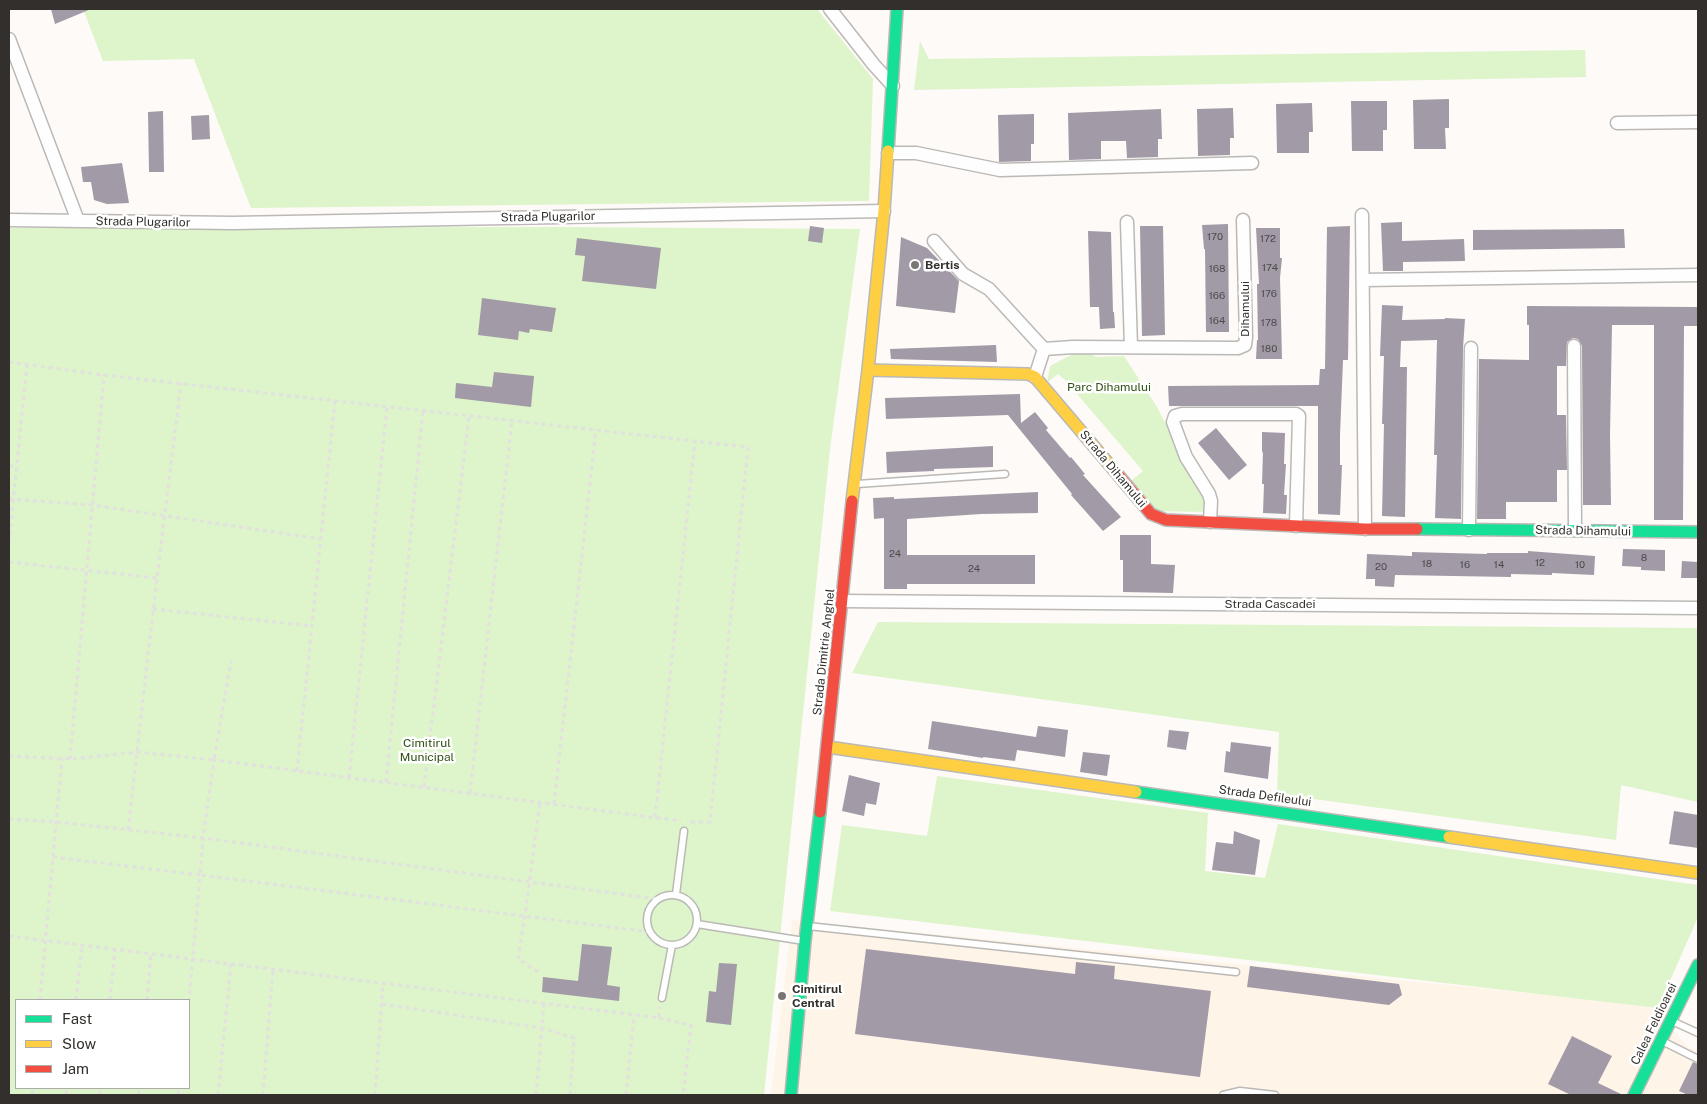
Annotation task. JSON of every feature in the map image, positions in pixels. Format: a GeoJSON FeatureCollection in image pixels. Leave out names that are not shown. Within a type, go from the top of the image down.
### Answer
{"type":"FeatureCollection","features":[{"type":"Feature","properties":{"kind":"street"},"geometry":{"type":"LineString","coordinates":[[830,9],[892,86]]}},
{"type":"Feature","properties":{"kind":"street"},"geometry":{"type":"LineString","coordinates":[[884,211],[897,9]]}},
{"type":"Feature","properties":{"kind":"street"},"geometry":{"type":"LineString","coordinates":[[9,39],[78,221]]}},
{"type":"Feature","properties":{"kind":"street"},"geometry":{"type":"LineString","coordinates":[[1617,123],[1698,122]]}},
{"type":"Feature","properties":{"kind":"street"},"geometry":{"type":"LineString","coordinates":[[888,153],[916,153],[1000,170],[1252,163]]}},
{"type":"Feature","properties":{"kind":"street","name":"Strada Plugarilor"},"geometry":{"type":"LineString","coordinates":[[9,220],[233,223],[884,211]]}},
{"type":"Feature","properties":{"kind":"street","name":"Strada Dimitrie Anghel"},"geometry":{"type":"LineString","coordinates":[[792,1095],[805,941],[828,747],[884,211]]}},
{"type":"Feature","properties":{"kind":"street"},"geometry":{"type":"LineString","coordinates":[[1362,215],[1365,529]]}},
{"type":"Feature","properties":{"kind":"street","name":"Dihamului"},"geometry":{"type":"LineString","coordinates":[[1044,350],[1073,347],[1238,348],[1244,345],[1246,337],[1243,220]]}},
{"type":"Feature","properties":{"kind":"street"},"geometry":{"type":"LineString","coordinates":[[1127,222],[1131,347]]}},
{"type":"Feature","properties":{"kind":"street"},"geometry":{"type":"LineString","coordinates":[[868,370],[1028,374],[1034,376],[1044,350],[989,289],[963,274],[934,241]]}},
{"type":"Feature","properties":{"kind":"street"},"geometry":{"type":"LineString","coordinates":[[1363,280],[1698,275]]}},
{"type":"Feature","properties":{"kind":"street"},"geometry":{"type":"LineString","coordinates":[[1574,346],[1575,530]]}},
{"type":"Feature","properties":{"kind":"street"},"geometry":{"type":"LineString","coordinates":[[1468,530],[1471,348]]}},
{"type":"Feature","properties":{"kind":"street","name":"Strada Dihamului"},"geometry":{"type":"LineString","coordinates":[[1034,376],[1151,514],[1166,520],[1365,529],[1698,532]]}},
{"type":"Feature","properties":{"kind":"street"},"geometry":{"type":"LineString","coordinates":[[1210,522],[1211,501],[1209,494],[1186,457],[1173,422],[1175,416],[1182,414],[1296,414],[1299,416],[1296,526]]}},
{"type":"Feature","properties":{"kind":"street","name":"Strada Cascadei"},"geometry":{"type":"LineString","coordinates":[[842,600],[1698,608]]}},
{"type":"Feature","properties":{"kind":"street","name":"Strada Defileului"},"geometry":{"type":"LineString","coordinates":[[828,747],[1698,873]]}},
{"type":"Feature","properties":{"kind":"street","name":"Calea Feldioarei"},"geometry":{"type":"LineString","coordinates":[[1634,1095],[1698,965]]}},
{"type":"Feature","properties":{"kind":"lane"},"geometry":{"type":"LineString","coordinates":[[854,484],[1005,474]]}},
{"type":"Feature","properties":{"kind":"lane"},"geometry":{"type":"LineString","coordinates":[[676,894],[684,831]]}},
{"type":"Feature","properties":{"kind":"lane"},"geometry":{"type":"LineString","coordinates":[[668,894],[676,894],[684,897],[695,908],[697,924],[694,933],[681,944],[663,944],[655,939],[650,932],[646,916],[649,908],[657,900],[668,894]]}},
{"type":"Feature","properties":{"kind":"lane"},"geometry":{"type":"LineString","coordinates":[[697,924],[805,941]]}},
{"type":"Feature","properties":{"kind":"lane"},"geometry":{"type":"LineString","coordinates":[[807,926],[1236,972]]}},
{"type":"Feature","properties":{"kind":"lane"},"geometry":{"type":"LineString","coordinates":[[662,998],[672,945]]}},
{"type":"Feature","properties":{"kind":"lane"},"geometry":{"type":"LineString","coordinates":[[1671,1020],[1698,1033]]}},
{"type":"Feature","properties":{"kind":"lane"},"geometry":{"type":"LineString","coordinates":[[1661,1040],[1698,1059]]}},
{"type":"Feature","properties":{"kind":"lane"},"geometry":{"type":"LineString","coordinates":[[1223,1095],[1240,1091],[1275,1095]]}},
{"type":"Feature","properties":{"kind":"path"},"geometry":{"type":"LineString","coordinates":[[9,362],[748,447],[710,822],[686,822],[214,760],[138,752],[70,759],[9,756]]}},
{"type":"Feature","properties":{"kind":"path"},"geometry":{"type":"LineString","coordinates":[[9,543],[11,500],[17,466],[27,364]]}},
{"type":"Feature","properties":{"kind":"path"},"geometry":{"type":"LineString","coordinates":[[70,759],[104,374]]}},
{"type":"Feature","properties":{"kind":"path"},"geometry":{"type":"LineString","coordinates":[[128,830],[181,383]]}},
{"type":"Feature","properties":{"kind":"path"},"geometry":{"type":"LineString","coordinates":[[297,771],[335,400]]}},
{"type":"Feature","properties":{"kind":"path"},"geometry":{"type":"LineString","coordinates":[[349,778],[387,406]]}},
{"type":"Feature","properties":{"kind":"path"},"geometry":{"type":"LineString","coordinates":[[386,782],[423,410]]}},
{"type":"Feature","properties":{"kind":"path"},"geometry":{"type":"LineString","coordinates":[[424,788],[469,416]]}},
{"type":"Feature","properties":{"kind":"path"},"geometry":{"type":"LineString","coordinates":[[470,794],[512,420]]}},
{"type":"Feature","properties":{"kind":"path"},"geometry":{"type":"LineString","coordinates":[[554,804],[596,430]]}},
{"type":"Feature","properties":{"kind":"path"},"geometry":{"type":"LineString","coordinates":[[655,818],[695,441]]}},
{"type":"Feature","properties":{"kind":"path"},"geometry":{"type":"LineString","coordinates":[[9,466],[17,466]]}},
{"type":"Feature","properties":{"kind":"path"},"geometry":{"type":"LineString","coordinates":[[11,500],[92,506],[321,539]]}},
{"type":"Feature","properties":{"kind":"path"},"geometry":{"type":"LineString","coordinates":[[9,562],[157,578]]}},
{"type":"Feature","properties":{"kind":"path"},"geometry":{"type":"LineString","coordinates":[[153,609],[312,626]]}},
{"type":"Feature","properties":{"kind":"path"},"geometry":{"type":"LineString","coordinates":[[189,999],[203,838],[231,661]]}},
{"type":"Feature","properties":{"kind":"path"},"geometry":{"type":"LineString","coordinates":[[40,999],[62,758]]}},
{"type":"Feature","properties":{"kind":"path"},"geometry":{"type":"LineString","coordinates":[[538,972],[518,959],[540,802]]}},
{"type":"Feature","properties":{"kind":"path"},"geometry":{"type":"LineString","coordinates":[[9,819],[56,822],[203,838],[657,900]]}},
{"type":"Feature","properties":{"kind":"path"},"geometry":{"type":"LineString","coordinates":[[53,857],[650,932]]}},
{"type":"Feature","properties":{"kind":"path"},"geometry":{"type":"LineString","coordinates":[[9,936],[658,1018],[691,1026],[683,1095]]}},
{"type":"Feature","properties":{"kind":"path"},"geometry":{"type":"LineString","coordinates":[[76,999],[82,945]]}},
{"type":"Feature","properties":{"kind":"path"},"geometry":{"type":"LineString","coordinates":[[110,999],[115,949]]}},
{"type":"Feature","properties":{"kind":"path"},"geometry":{"type":"LineString","coordinates":[[147,999],[150,954]]}},
{"type":"Feature","properties":{"kind":"path"},"geometry":{"type":"LineString","coordinates":[[218,1095],[230,964]]}},
{"type":"Feature","properties":{"kind":"path"},"geometry":{"type":"LineString","coordinates":[[263,1095],[273,969]]}},
{"type":"Feature","properties":{"kind":"path"},"geometry":{"type":"LineString","coordinates":[[375,1095],[383,984]]}},
{"type":"Feature","properties":{"kind":"path"},"geometry":{"type":"LineString","coordinates":[[658,1018],[662,998]]}},
{"type":"Feature","properties":{"kind":"path"},"geometry":{"type":"LineString","coordinates":[[382,1004],[542,1028],[574,1038],[570,1095]]}},
{"type":"Feature","properties":{"kind":"path"},"geometry":{"type":"LineString","coordinates":[[536,1095],[544,1004]]}},
{"type":"Feature","properties":{"kind":"path"},"geometry":{"type":"LineString","coordinates":[[626,1095],[634,1016]]}},
{"type":"Feature","properties":{"kind":"shaded area"},"geometry":{"type":"Polygon","coordinates":[[[792,920],[1650,1005],[1688,1047],[1698,1052],[1698,1095],[771,1095],[792,920]]]}},
{"type":"Feature","properties":{"kind":"green space"},"geometry":{"type":"Polygon","coordinates":[[[83,9],[817,9],[873,79],[869,201],[251,208],[194,59],[103,61],[83,9]]]}},
{"type":"Feature","properties":{"kind":"green space"},"geometry":{"type":"Polygon","coordinates":[[[920,41],[929,59],[1585,50],[1586,77],[914,90],[920,41]]]}},
{"type":"Feature","properties":{"kind":"green space","name":"Cimitirul Municipal"},"geometry":{"type":"Polygon","coordinates":[[[555,227],[860,229],[830,449],[764,1095],[9,1095],[9,228],[555,227]]]}},
{"type":"Feature","properties":{"kind":"green space","name":"Parc Dihamului"},"geometry":{"type":"Polygon","coordinates":[[[1087,351],[1096,357],[1124,356],[1157,407],[1184,459],[1206,493],[1207,512],[1155,511],[1131,481],[1143,471],[1065,380],[1058,374],[1047,383],[1050,366],[1071,355],[1087,351]]]}},
{"type":"Feature","properties":{"kind":"green space"},"geometry":{"type":"Polygon","coordinates":[[[878,622],[1698,628],[1698,802],[1621,785],[1616,840],[1277,794],[1279,732],[852,673],[878,622]]]}},
{"type":"Feature","properties":{"kind":"green space"},"geometry":{"type":"Polygon","coordinates":[[[937,776],[1208,813],[1205,871],[1265,878],[1278,824],[1698,885],[1698,917],[1658,1008],[830,911],[842,825],[927,836],[937,776]]]}},
{"type":"Feature","properties":{"kind":"building"},"geometry":{"type":"Polygon","coordinates":[[[51,9],[91,9],[55,24],[51,9]]]}},
{"type":"Feature","properties":{"kind":"building"},"geometry":{"type":"Polygon","coordinates":[[[1449,99],[1449,128],[1445,128],[1446,149],[1414,149],[1413,100],[1449,99]]]}},
{"type":"Feature","properties":{"kind":"building"},"geometry":{"type":"Polygon","coordinates":[[[1351,101],[1387,101],[1387,130],[1383,130],[1383,151],[1352,151],[1351,101]]]}},
{"type":"Feature","properties":{"kind":"building"},"geometry":{"type":"Polygon","coordinates":[[[1312,103],[1313,132],[1309,132],[1309,153],[1277,153],[1276,104],[1312,103]]]}},
{"type":"Feature","properties":{"kind":"building"},"geometry":{"type":"Polygon","coordinates":[[[1233,108],[1234,138],[1230,138],[1230,155],[1198,156],[1197,109],[1233,108]]]}},
{"type":"Feature","properties":{"kind":"building"},"geometry":{"type":"Polygon","coordinates":[[[1161,109],[1162,139],[1158,139],[1158,157],[1127,158],[1126,141],[1101,141],[1101,159],[1069,160],[1068,113],[1161,109]]]}},
{"type":"Feature","properties":{"kind":"building"},"geometry":{"type":"Polygon","coordinates":[[[163,111],[164,172],[149,172],[148,112],[163,111]]]}},
{"type":"Feature","properties":{"kind":"building"},"geometry":{"type":"Polygon","coordinates":[[[1034,114],[1034,144],[1031,144],[1031,161],[999,162],[998,115],[1034,114]]]}},
{"type":"Feature","properties":{"kind":"building"},"geometry":{"type":"Polygon","coordinates":[[[209,115],[210,139],[192,140],[191,116],[209,115]]]}},
{"type":"Feature","properties":{"kind":"building"},"geometry":{"type":"Polygon","coordinates":[[[122,163],[129,203],[107,204],[94,200],[91,182],[83,182],[81,167],[122,163]]]}},
{"type":"Feature","properties":{"kind":"building"},"geometry":{"type":"Polygon","coordinates":[[[1402,222],[1402,241],[1464,239],[1465,261],[1403,262],[1403,271],[1383,271],[1381,223],[1402,222]]]}},
{"type":"Feature","properties":{"kind":"building"},"geometry":{"type":"Polygon","coordinates":[[[1228,224],[1229,332],[1206,332],[1205,249],[1202,225],[1228,224]]]}},
{"type":"Feature","properties":{"kind":"building"},"geometry":{"type":"Polygon","coordinates":[[[810,226],[824,228],[822,243],[808,241],[810,226]]]}},
{"type":"Feature","properties":{"kind":"building"},"geometry":{"type":"Polygon","coordinates":[[[1140,226],[1163,226],[1165,335],[1142,336],[1140,226]]]}},
{"type":"Feature","properties":{"kind":"building"},"geometry":{"type":"Polygon","coordinates":[[[1350,226],[1348,360],[1343,360],[1340,435],[1340,465],[1342,465],[1340,515],[1318,514],[1318,406],[1169,406],[1168,386],[1319,385],[1320,369],[1325,369],[1327,227],[1350,226]]]}},
{"type":"Feature","properties":{"kind":"building"},"geometry":{"type":"Polygon","coordinates":[[[1256,228],[1280,228],[1280,258],[1282,258],[1280,278],[1282,359],[1256,359],[1258,340],[1257,284],[1259,284],[1256,228]]]}},
{"type":"Feature","properties":{"kind":"building"},"geometry":{"type":"Polygon","coordinates":[[[1624,229],[1625,248],[1473,250],[1473,230],[1624,229]]]}},
{"type":"Feature","properties":{"kind":"building"},"geometry":{"type":"Polygon","coordinates":[[[1088,231],[1111,232],[1115,328],[1100,329],[1099,307],[1090,307],[1088,231]]]}},
{"type":"Feature","properties":{"kind":"building"},"geometry":{"type":"Polygon","coordinates":[[[901,237],[927,248],[959,281],[955,313],[896,306],[901,237]]]}},
{"type":"Feature","properties":{"kind":"building"},"geometry":{"type":"Polygon","coordinates":[[[577,238],[661,248],[656,289],[582,281],[585,256],[575,255],[577,238]]]}},
{"type":"Feature","properties":{"kind":"building"},"geometry":{"type":"Polygon","coordinates":[[[482,298],[556,308],[552,332],[530,329],[529,333],[519,331],[518,340],[478,335],[482,298]]]}},
{"type":"Feature","properties":{"kind":"building"},"geometry":{"type":"Polygon","coordinates":[[[1382,305],[1403,306],[1402,320],[1465,319],[1461,519],[1435,518],[1437,455],[1434,455],[1437,340],[1401,341],[1400,367],[1407,367],[1405,517],[1382,516],[1384,356],[1380,356],[1382,305]]]}},
{"type":"Feature","properties":{"kind":"building"},"geometry":{"type":"Polygon","coordinates":[[[1527,306],[1698,307],[1698,326],[1684,326],[1683,520],[1654,520],[1654,325],[1612,325],[1611,505],[1583,505],[1582,346],[1578,339],[1573,338],[1567,342],[1566,366],[1557,366],[1557,415],[1566,415],[1567,470],[1557,470],[1557,502],[1506,502],[1506,519],[1477,519],[1479,359],[1529,360],[1527,306]]]}},
{"type":"Feature","properties":{"kind":"building"},"geometry":{"type":"Polygon","coordinates":[[[996,345],[997,362],[891,359],[890,349],[996,345]]]}},
{"type":"Feature","properties":{"kind":"building"},"geometry":{"type":"Polygon","coordinates":[[[494,372],[534,376],[531,407],[455,398],[456,383],[492,387],[494,372]]]}},
{"type":"Feature","properties":{"kind":"building"},"geometry":{"type":"Polygon","coordinates":[[[1020,394],[1021,423],[1035,412],[1048,428],[1046,430],[1121,517],[1103,531],[1071,495],[1008,415],[886,419],[885,398],[1020,394]]]}},
{"type":"Feature","properties":{"kind":"building"},"geometry":{"type":"Polygon","coordinates":[[[1216,428],[1247,465],[1229,480],[1198,443],[1216,428]]]}},
{"type":"Feature","properties":{"kind":"building"},"geometry":{"type":"Polygon","coordinates":[[[1262,432],[1285,433],[1284,495],[1287,495],[1286,514],[1263,513],[1262,432]]]}},
{"type":"Feature","properties":{"kind":"building"},"geometry":{"type":"Polygon","coordinates":[[[993,446],[993,467],[887,473],[886,452],[993,446]]]}},
{"type":"Feature","properties":{"kind":"building"},"geometry":{"type":"Polygon","coordinates":[[[1038,492],[1038,513],[981,514],[907,519],[907,555],[1035,555],[1035,584],[907,584],[907,589],[884,589],[884,518],[874,519],[873,498],[894,497],[894,499],[1038,492]]]}},
{"type":"Feature","properties":{"kind":"building"},"geometry":{"type":"Polygon","coordinates":[[[1120,535],[1151,535],[1151,564],[1175,565],[1173,593],[1123,592],[1123,560],[1120,560],[1120,535]]]}},
{"type":"Feature","properties":{"kind":"building"},"geometry":{"type":"Polygon","coordinates":[[[1623,549],[1665,550],[1665,571],[1641,570],[1641,567],[1622,566],[1623,549]]]}},
{"type":"Feature","properties":{"kind":"building"},"geometry":{"type":"Polygon","coordinates":[[[1528,551],[1595,556],[1594,575],[1552,573],[1552,575],[1511,574],[1511,577],[1395,575],[1394,587],[1375,586],[1375,579],[1366,579],[1367,554],[1412,556],[1412,552],[1487,554],[1528,553],[1528,551]]]}},
{"type":"Feature","properties":{"kind":"building"},"geometry":{"type":"Polygon","coordinates":[[[1682,561],[1698,562],[1698,578],[1681,578],[1682,561]]]}},
{"type":"Feature","properties":{"kind":"building"},"geometry":{"type":"Polygon","coordinates":[[[932,721],[1036,737],[1038,726],[1068,730],[1065,757],[1017,750],[1015,761],[928,749],[932,721]]]}},
{"type":"Feature","properties":{"kind":"building"},"geometry":{"type":"Polygon","coordinates":[[[1169,730],[1189,732],[1186,750],[1167,747],[1169,730]]]}},
{"type":"Feature","properties":{"kind":"building"},"geometry":{"type":"Polygon","coordinates":[[[1231,742],[1271,747],[1268,779],[1224,772],[1226,751],[1230,752],[1231,742]]]}},
{"type":"Feature","properties":{"kind":"building"},"geometry":{"type":"Polygon","coordinates":[[[1083,752],[1110,755],[1107,776],[1080,772],[1083,752]]]}},
{"type":"Feature","properties":{"kind":"building"},"geometry":{"type":"Polygon","coordinates":[[[849,775],[880,783],[876,805],[866,803],[864,816],[842,811],[849,775]]]}},
{"type":"Feature","properties":{"kind":"building"},"geometry":{"type":"Polygon","coordinates":[[[1674,811],[1698,815],[1698,848],[1669,844],[1674,811]]]}},
{"type":"Feature","properties":{"kind":"building"},"geometry":{"type":"Polygon","coordinates":[[[1234,831],[1260,840],[1255,875],[1212,870],[1216,842],[1233,844],[1234,831]]]}},
{"type":"Feature","properties":{"kind":"building"},"geometry":{"type":"Polygon","coordinates":[[[582,944],[612,947],[607,985],[620,987],[619,1001],[542,992],[543,977],[578,981],[582,944]]]}},
{"type":"Feature","properties":{"kind":"building"},"geometry":{"type":"Polygon","coordinates":[[[866,949],[1075,974],[1076,962],[1115,966],[1114,979],[1211,991],[1200,1077],[855,1034],[866,949]]]}},
{"type":"Feature","properties":{"kind":"building"},"geometry":{"type":"Polygon","coordinates":[[[719,963],[737,964],[731,1025],[706,1022],[709,991],[716,992],[719,963]]]}},
{"type":"Feature","properties":{"kind":"building"},"geometry":{"type":"Polygon","coordinates":[[[1250,966],[1399,984],[1402,995],[1389,1005],[1247,987],[1250,966]]]}},
{"type":"Feature","properties":{"kind":"building"},"geometry":{"type":"Polygon","coordinates":[[[1572,1036],[1612,1056],[1598,1083],[1623,1095],[1571,1095],[1548,1084],[1572,1036]]]}},
{"type":"Feature","properties":{"kind":"building"},"geometry":{"type":"Polygon","coordinates":[[[1693,1062],[1698,1064],[1698,1095],[1688,1095],[1679,1091],[1693,1062]]]}},
{"type":"Feature","properties":{"kind":"traffic: fast"},"geometry":{"type":"LineString","coordinates":[[888,151],[897,9]]}},
{"type":"Feature","properties":{"kind":"traffic: fast"},"geometry":{"type":"LineString","coordinates":[[1417,529],[1698,532]]}},
{"type":"Feature","properties":{"kind":"traffic: fast"},"geometry":{"type":"LineString","coordinates":[[1136,792],[1449,837]]}},
{"type":"Feature","properties":{"kind":"traffic: fast"},"geometry":{"type":"LineString","coordinates":[[791,1095],[805,941],[820,812]]}},
{"type":"Feature","properties":{"kind":"traffic: fast"},"geometry":{"type":"LineString","coordinates":[[1634,1095],[1698,965]]}},
{"type":"Feature","properties":{"kind":"traffic: slow"},"geometry":{"type":"LineString","coordinates":[[852,501],[868,370],[888,151]]}},
{"type":"Feature","properties":{"kind":"traffic: slow"},"geometry":{"type":"LineString","coordinates":[[868,370],[1028,374],[1035,377],[1119,476]]}},
{"type":"Feature","properties":{"kind":"traffic: slow"},"geometry":{"type":"LineString","coordinates":[[828,747],[1136,792]]}},
{"type":"Feature","properties":{"kind":"traffic: slow"},"geometry":{"type":"LineString","coordinates":[[1449,837],[1698,873]]}},
{"type":"Feature","properties":{"kind":"traffic: jam"},"geometry":{"type":"LineString","coordinates":[[1119,476],[1151,514],[1166,520],[1365,529],[1417,529]]}},
{"type":"Feature","properties":{"kind":"traffic: jam"},"geometry":{"type":"LineString","coordinates":[[820,812],[852,501]]}},
{"type":"Feature","properties":{"kind":"place","name":"Bertis"},"geometry":{"type":"Point","coordinates":[915,265]}},
{"type":"Feature","properties":{"kind":"place","name":"Cimitirul Central"},"geometry":{"type":"Point","coordinates":[782,996]}}]}
